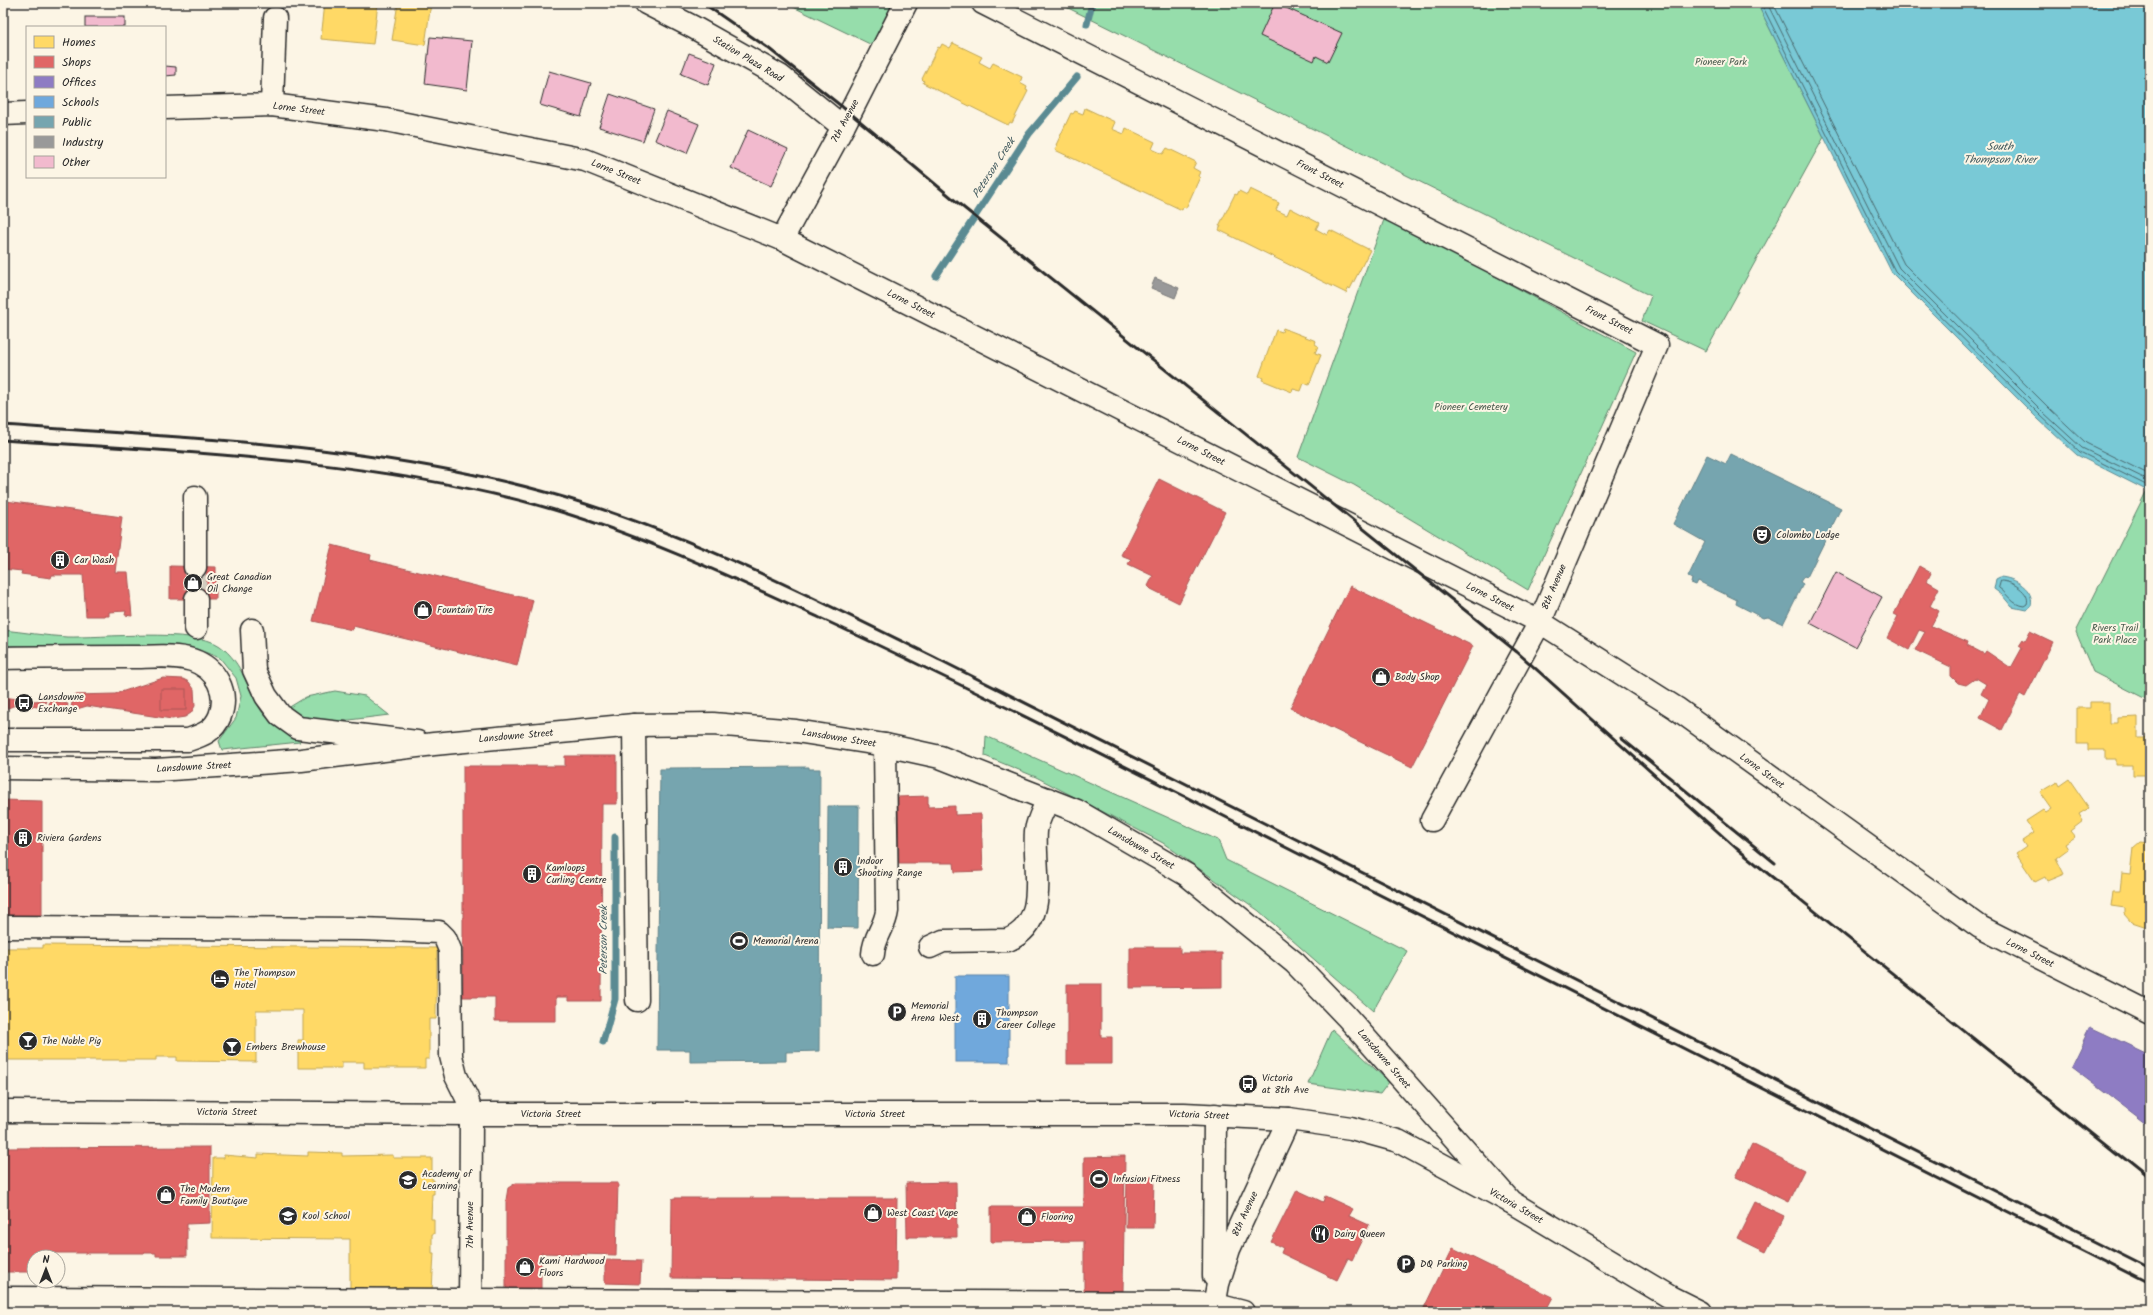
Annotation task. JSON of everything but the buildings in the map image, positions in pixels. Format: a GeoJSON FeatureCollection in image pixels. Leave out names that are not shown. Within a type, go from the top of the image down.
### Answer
{"type":"FeatureCollection","features":[{"type":"Feature","properties":{"kind":"street","name":"Station Plaza Road"},"geometry":{"type":"LineString","coordinates":[[646,3],[693,27],[780,76],[843,127]]}},
{"type":"Feature","properties":{"kind":"street","name":"7th Avenue"},"geometry":{"type":"LineString","coordinates":[[782,239],[843,127],[906,3]]}},
{"type":"Feature","properties":{"kind":"street","name":"Front Street"},"geometry":{"type":"LineString","coordinates":[[983,3],[1657,345]]}},
{"type":"Feature","properties":{"kind":"street"},"geometry":{"type":"LineString","coordinates":[[272,105],[275,18]]}},
{"type":"Feature","properties":{"kind":"street","name":"Lorne Street"},"geometry":{"type":"LineString","coordinates":[[166,108],[272,105],[386,120],[585,160],[782,239],[1540,622],[1676,708],[1980,928],[2150,1013]]}},
{"type":"Feature","properties":{"kind":"street"},"geometry":{"type":"LineString","coordinates":[[3,114],[26,113]]}},
{"type":"Feature","properties":{"kind":"street","name":"8th Avenue"},"geometry":{"type":"LineString","coordinates":[[1432,820],[1540,622],[1657,345]]}},
{"type":"Feature","properties":{"kind":"street"},"geometry":{"type":"LineString","coordinates":[[195,497],[196,567]]}},
{"type":"Feature","properties":{"kind":"street"},"geometry":{"type":"LineString","coordinates":[[196,599],[196,628]]}},
{"type":"Feature","properties":{"kind":"street"},"geometry":{"type":"LineString","coordinates":[[252,630],[254,670],[266,696],[280,715],[298,728],[434,744]]}},
{"type":"Feature","properties":{"kind":"street"},"geometry":{"type":"LineString","coordinates":[[3,658],[164,657],[191,659],[209,669],[217,678],[222,688],[223,698],[222,710],[214,726],[205,735],[188,740],[3,740]]}},
{"type":"Feature","properties":{"kind":"street","name":"Lansdowne Street"},"geometry":{"type":"LineString","coordinates":[[3,768],[156,770],[301,760],[434,744],[634,725],[713,724],[796,731],[885,745],[940,757],[1076,811],[1187,875],[1295,963],[1346,1016],[1510,1202]]}},
{"type":"Feature","properties":{"kind":"street"},"geometry":{"type":"LineString","coordinates":[[634,725],[637,1000]]}},
{"type":"Feature","properties":{"kind":"street"},"geometry":{"type":"LineString","coordinates":[[873,954],[876,936],[886,919],[887,911],[885,745]]}},
{"type":"Feature","properties":{"kind":"street"},"geometry":{"type":"LineString","coordinates":[[930,947],[943,941],[1008,940],[1018,936],[1027,927],[1034,916],[1036,906],[1036,830],[1048,799]]}},
{"type":"Feature","properties":{"kind":"street","name":"7th Avenue"},"geometry":{"type":"LineString","coordinates":[[3,927],[279,938],[430,930],[439,932],[445,938],[450,950],[451,1056],[456,1076],[467,1098],[471,1114],[470,1306]]}},
{"type":"Feature","properties":{"kind":"street","name":"Victoria Street"},"geometry":{"type":"LineString","coordinates":[[3,1111],[471,1114],[1216,1115],[1289,1119],[1351,1128],[1398,1141],[1510,1202],[1670,1297],[1700,1312]]}},
{"type":"Feature","properties":{"kind":"street"},"geometry":{"type":"LineString","coordinates":[[1213,1308],[1216,1115]]}},
{"type":"Feature","properties":{"kind":"street","name":"8th Avenue"},"geometry":{"type":"LineString","coordinates":[[1213,1308],[1222,1267],[1229,1249],[1289,1119]]}},
{"type":"Feature","properties":{"kind":"street"},"geometry":{"type":"LineString","coordinates":[[3,1298],[470,1306],[1213,1308],[1243,1312]]}},
{"type":"Feature","properties":{"kind":"green space"},"geometry":{"type":"Polygon","coordinates":[[[785,3],[895,3],[874,46],[785,3]]]}},
{"type":"Feature","properties":{"kind":"green space","name":"Pioneer Park"},"geometry":{"type":"Polygon","coordinates":[[[1058,3],[1757,3],[1824,137],[1706,351],[1642,321],[1651,296],[1058,3]]]}},
{"type":"Feature","properties":{"kind":"green space","name":"Pioneer Cemetery"},"geometry":{"type":"Polygon","coordinates":[[[1385,217],[1636,352],[1528,590],[1354,485],[1298,457],[1385,217]]]}},
{"type":"Feature","properties":{"kind":"green space","name":"Rivers Trail Park Place"},"geometry":{"type":"Polygon","coordinates":[[[2147,490],[2150,492],[2150,701],[2093,672],[2076,632],[2147,490]]]}},
{"type":"Feature","properties":{"kind":"green space"},"geometry":{"type":"Polygon","coordinates":[[[3,630],[67,637],[147,635],[191,637],[208,640],[220,646],[234,660],[266,717],[300,742],[222,750],[219,741],[236,718],[241,696],[236,678],[220,658],[197,649],[177,647],[3,646],[3,630]]]}},
{"type":"Feature","properties":{"kind":"green space"},"geometry":{"type":"Polygon","coordinates":[[[335,691],[365,696],[389,715],[325,723],[303,719],[288,708],[306,697],[335,691]]]}},
{"type":"Feature","properties":{"kind":"green space"},"geometry":{"type":"Polygon","coordinates":[[[986,736],[1218,840],[1226,860],[1407,951],[1373,1011],[1259,911],[1163,843],[1036,777],[985,756],[986,736]]]}},
{"type":"Feature","properties":{"kind":"green space"},"geometry":{"type":"Polygon","coordinates":[[[1332,1029],[1389,1082],[1380,1094],[1308,1084],[1332,1029]]]}},
{"type":"Feature","properties":{"kind":"water","name":"South Thompson River"},"geometry":{"type":"Polygon","coordinates":[[[1757,3],[2150,3],[2150,492],[2077,455],[2038,419],[1892,273],[1757,3]]]}},
{"type":"Feature","properties":{"kind":"water"},"geometry":{"type":"Polygon","coordinates":[[[2000,577],[2012,580],[2023,586],[2030,594],[2031,606],[2026,610],[2012,607],[2002,595],[1994,589],[1996,579],[2000,577]]]}},
{"type":"Feature","properties":{"kind":"waterway","name":"Peterson Creek"},"geometry":{"type":"LineString","coordinates":[[1087,24],[1092,3]]}},
{"type":"Feature","properties":{"kind":"waterway","name":"Peterson Creek"},"geometry":{"type":"LineString","coordinates":[[936,276],[1029,134],[1077,77]]}},
{"type":"Feature","properties":{"kind":"waterway","name":"Peterson Creek"},"geometry":{"type":"LineString","coordinates":[[603,1042],[615,999],[615,837]]}},
{"type":"Feature","properties":{"kind":"tunnel"},"geometry":{"type":"LineString","coordinates":[[195,567],[196,599]]}},
{"type":"Feature","properties":{"kind":"railway"},"geometry":{"type":"LineString","coordinates":[[703,3],[768,48],[850,113],[964,208],[1517,652],[1736,848],[2150,1180]]}},
{"type":"Feature","properties":{"kind":"railway"},"geometry":{"type":"LineString","coordinates":[[3,425],[224,440],[297,447],[370,456],[443,468],[515,484],[586,504],[678,537],[767,576],[942,661],[2150,1269]]}},
{"type":"Feature","properties":{"kind":"railway"},"geometry":{"type":"LineString","coordinates":[[3,440],[205,453],[272,459],[406,477],[472,489],[537,505],[645,541],[715,570],[785,602],[1005,706],[2150,1284]]}},
{"type":"Feature","properties":{"kind":"railway"},"geometry":{"type":"LineString","coordinates":[[1621,738],[1775,863]]}},
{"type":"Feature","properties":{"kind":"place","name":"Colombo Lodge"},"geometry":{"type":"Point","coordinates":[1762,535]}},
{"type":"Feature","properties":{"kind":"place","name":"Car Wash"},"geometry":{"type":"Point","coordinates":[60,560]}},
{"type":"Feature","properties":{"kind":"place","name":"Great Canadian Oil Change"},"geometry":{"type":"Point","coordinates":[193,583]}},
{"type":"Feature","properties":{"kind":"place","name":"Fountain Tire"},"geometry":{"type":"Point","coordinates":[423,610]}},
{"type":"Feature","properties":{"kind":"place","name":"Body Shop"},"geometry":{"type":"Point","coordinates":[1381,677]}},
{"type":"Feature","properties":{"kind":"place","name":"Lansdowne Exchange"},"geometry":{"type":"Point","coordinates":[24,703]}},
{"type":"Feature","properties":{"kind":"place","name":"Riviera Gardens"},"geometry":{"type":"Point","coordinates":[23,838]}},
{"type":"Feature","properties":{"kind":"place","name":"Indoor Shooting Range"},"geometry":{"type":"Point","coordinates":[843,867]}},
{"type":"Feature","properties":{"kind":"place","name":"Kamloops Curling Centre"},"geometry":{"type":"Point","coordinates":[532,874]}},
{"type":"Feature","properties":{"kind":"place","name":"Memorial Arena"},"geometry":{"type":"Point","coordinates":[739,941]}},
{"type":"Feature","properties":{"kind":"place","name":"The Thompson Hotel"},"geometry":{"type":"Point","coordinates":[220,979]}},
{"type":"Feature","properties":{"kind":"place","name":"Memorial Arena West"},"geometry":{"type":"Point","coordinates":[897,1012]}},
{"type":"Feature","properties":{"kind":"place","name":"Thompson Career College"},"geometry":{"type":"Point","coordinates":[982,1019]}},
{"type":"Feature","properties":{"kind":"place","name":"The Noble Pig"},"geometry":{"type":"Point","coordinates":[28,1041]}},
{"type":"Feature","properties":{"kind":"place","name":"Embers Brewhouse"},"geometry":{"type":"Point","coordinates":[232,1047]}},
{"type":"Feature","properties":{"kind":"place","name":"Victoria at 8th Ave"},"geometry":{"type":"Point","coordinates":[1248,1084]}},
{"type":"Feature","properties":{"kind":"place","name":"Infusion Fitness"},"geometry":{"type":"Point","coordinates":[1099,1179]}},
{"type":"Feature","properties":{"kind":"place","name":"Academy of Learning"},"geometry":{"type":"Point","coordinates":[408,1180]}},
{"type":"Feature","properties":{"kind":"place","name":"The Modern Family Boutique"},"geometry":{"type":"Point","coordinates":[166,1195]}},
{"type":"Feature","properties":{"kind":"place","name":"West Coast Vape"},"geometry":{"type":"Point","coordinates":[873,1213]}},
{"type":"Feature","properties":{"kind":"place","name":"Kool School"},"geometry":{"type":"Point","coordinates":[288,1216]}},
{"type":"Feature","properties":{"kind":"place","name":"Flooring"},"geometry":{"type":"Point","coordinates":[1027,1217]}},
{"type":"Feature","properties":{"kind":"place","name":"Dairy Queen"},"geometry":{"type":"Point","coordinates":[1320,1234]}},
{"type":"Feature","properties":{"kind":"place","name":"DQ Parking"},"geometry":{"type":"Point","coordinates":[1406,1264]}},
{"type":"Feature","properties":{"kind":"place","name":"Kami Hardwood Floors"},"geometry":{"type":"Point","coordinates":[525,1267]}}]}
